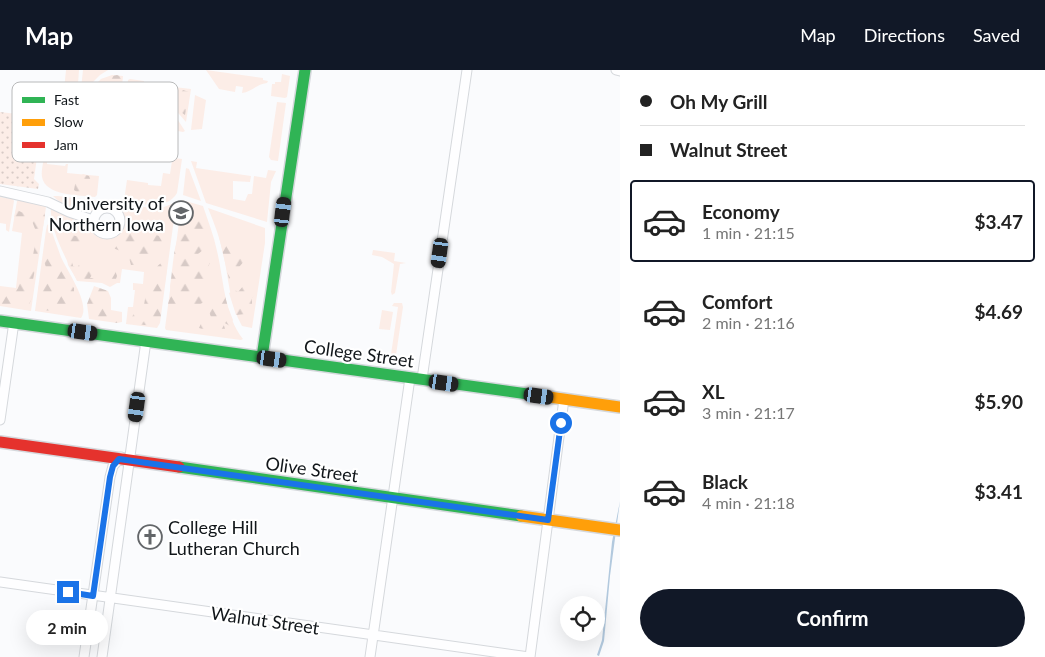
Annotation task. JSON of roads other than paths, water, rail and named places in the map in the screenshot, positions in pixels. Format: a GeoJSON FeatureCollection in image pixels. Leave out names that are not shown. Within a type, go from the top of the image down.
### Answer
{"type":"FeatureCollection","features":[{"type":"Feature","properties":{"kind":"street"},"geometry":{"type":"LineString","coordinates":[[262,354],[304,70]]}},
{"type":"Feature","properties":{"kind":"street"},"geometry":{"type":"LineString","coordinates":[[370,657],[393,498],[416,379],[467,70]]}},
{"type":"Feature","properties":{"kind":"street"},"geometry":{"type":"LineString","coordinates":[[616,70],[620,71]]}},
{"type":"Feature","properties":{"kind":"street"},"geometry":{"type":"LineString","coordinates":[[0,192],[48,202],[69,212],[94,220]]}},
{"type":"Feature","properties":{"kind":"street","name":"College Street"},"geometry":{"type":"LineString","coordinates":[[0,320],[146,341],[262,354],[416,379],[620,407]]}},
{"type":"Feature","properties":{"kind":"street"},"geometry":{"type":"LineString","coordinates":[[0,420],[14,322]]}},
{"type":"Feature","properties":{"kind":"street"},"geometry":{"type":"LineString","coordinates":[[102,657],[124,459],[134,426],[146,341]]}},
{"type":"Feature","properties":{"kind":"street"},"geometry":{"type":"LineString","coordinates":[[530,657],[564,399]]}},
{"type":"Feature","properties":{"kind":"street","name":"Olive Street"},"geometry":{"type":"LineString","coordinates":[[0,442],[616,529]]}},
{"type":"Feature","properties":{"kind":"street"},"geometry":{"type":"LineString","coordinates":[[84,657],[110,477],[113,466],[124,459]]}},
{"type":"Feature","properties":{"kind":"street","name":"Walnut Street"},"geometry":{"type":"LineString","coordinates":[[0,582],[530,657]]}},
{"type":"Feature","properties":{"kind":"water"},"geometry":{"type":"Polygon","coordinates":[[[620,501],[605,630],[605,611],[612,542],[620,501]]]}},
{"type":"Feature","properties":{"kind":"water"},"geometry":{"type":"Polygon","coordinates":[[[602,641],[604,641],[599,656],[597,655],[602,641]]]}},
{"type":"Feature","properties":{"kind":"place","name":"University of Northern Iowa"},"geometry":{"type":"Point","coordinates":[181,213]}},
{"type":"Feature","properties":{"kind":"place","name":"College Hill Lutheran Church"},"geometry":{"type":"Point","coordinates":[150,537]}}]}
